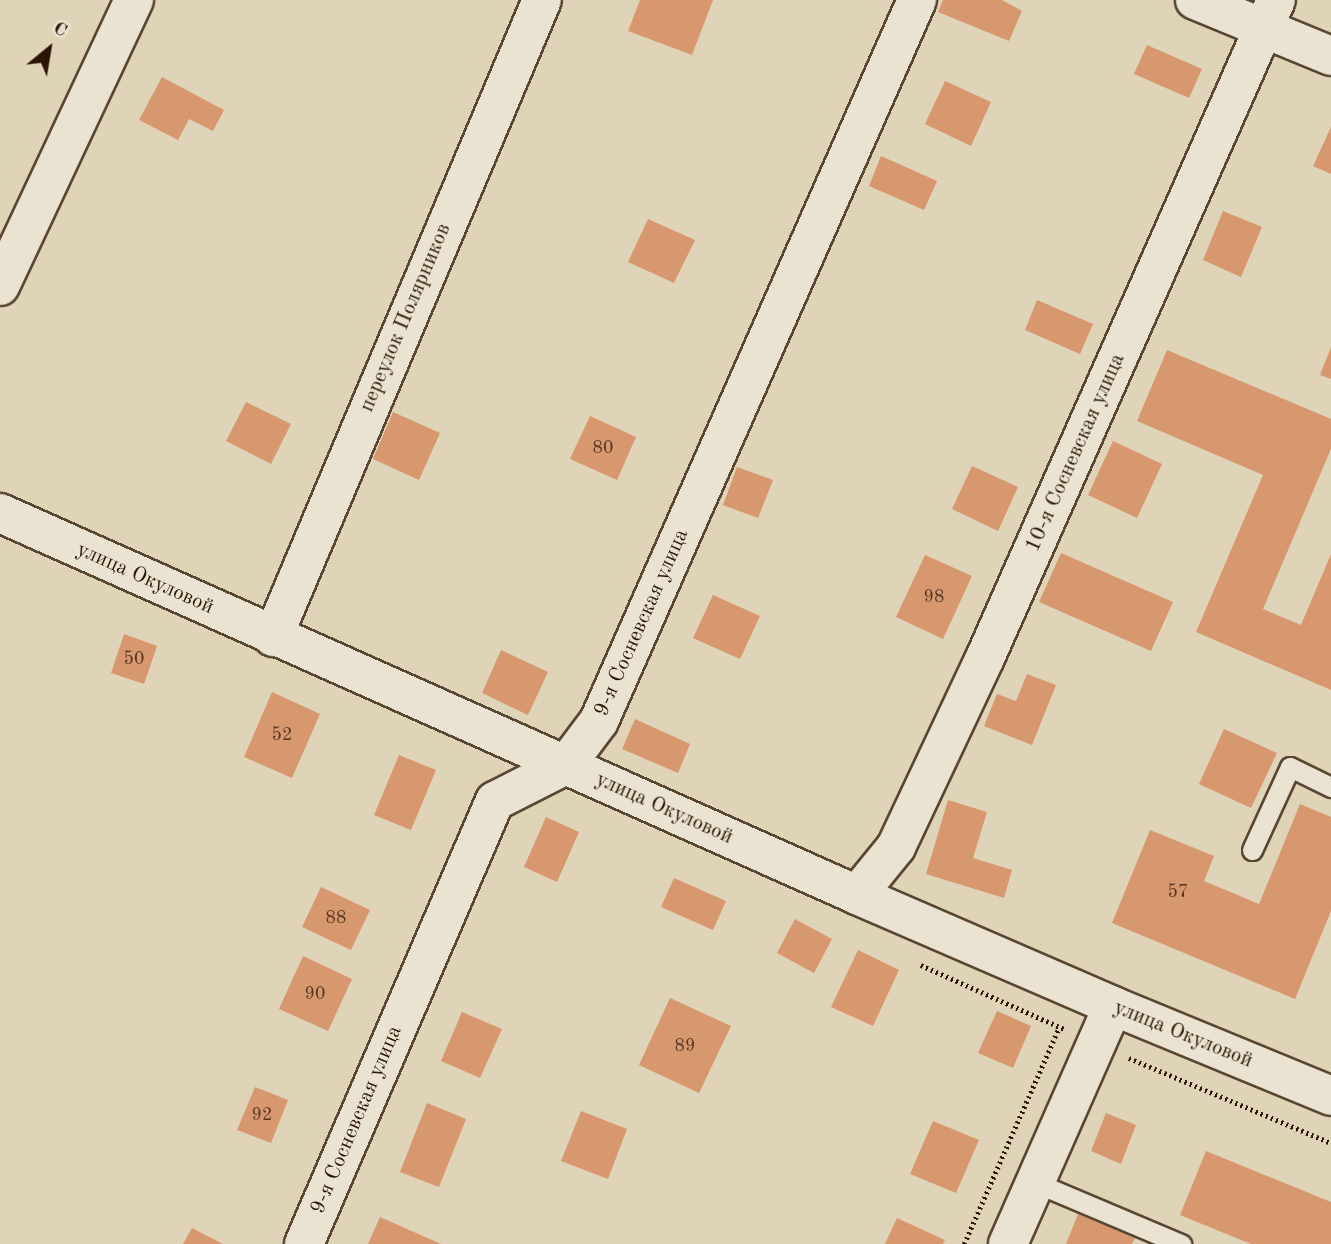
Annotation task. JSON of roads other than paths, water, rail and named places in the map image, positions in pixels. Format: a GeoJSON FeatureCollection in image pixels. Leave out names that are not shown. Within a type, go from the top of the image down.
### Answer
{"type":"FeatureCollection","features":[{"type":"Feature","properties":{"kind":"street"},"geometry":{"type":"LineString","coordinates":[[0,286],[134,0]]}},
{"type":"Feature","properties":{"kind":"street","name":"переулок Полярников"},"geometry":{"type":"LineString","coordinates":[[273,637],[542,0]]}},
{"type":"Feature","properties":{"kind":"street","name":"9-я Сосневская улица"},"geometry":{"type":"LineString","coordinates":[[304,1244],[495,801],[566,765],[599,721],[917,0]]}},
{"type":"Feature","properties":{"kind":"street"},"geometry":{"type":"LineString","coordinates":[[1195,0],[1269,14],[1331,56]]}},
{"type":"Feature","properties":{"kind":"street","name":"10-я Сосневская улица"},"geometry":{"type":"LineString","coordinates":[[857,895],[896,847],[985,659],[1269,14]]}},
{"type":"Feature","properties":{"kind":"street","name":"улица Окуловой"},"geometry":{"type":"LineString","coordinates":[[0,513],[273,637],[857,895],[1113,1006],[1331,1096]]}},
{"type":"Feature","properties":{"kind":"street"},"geometry":{"type":"LineString","coordinates":[[1008,1244],[1113,1006]]}},
{"type":"Feature","properties":{"kind":"lane"},"geometry":{"type":"LineString","coordinates":[[1252,850],[1290,767],[1331,787]]}},
{"type":"Feature","properties":{"kind":"lane"},"geometry":{"type":"LineString","coordinates":[[1034,1182],[1181,1244]]}}]}
